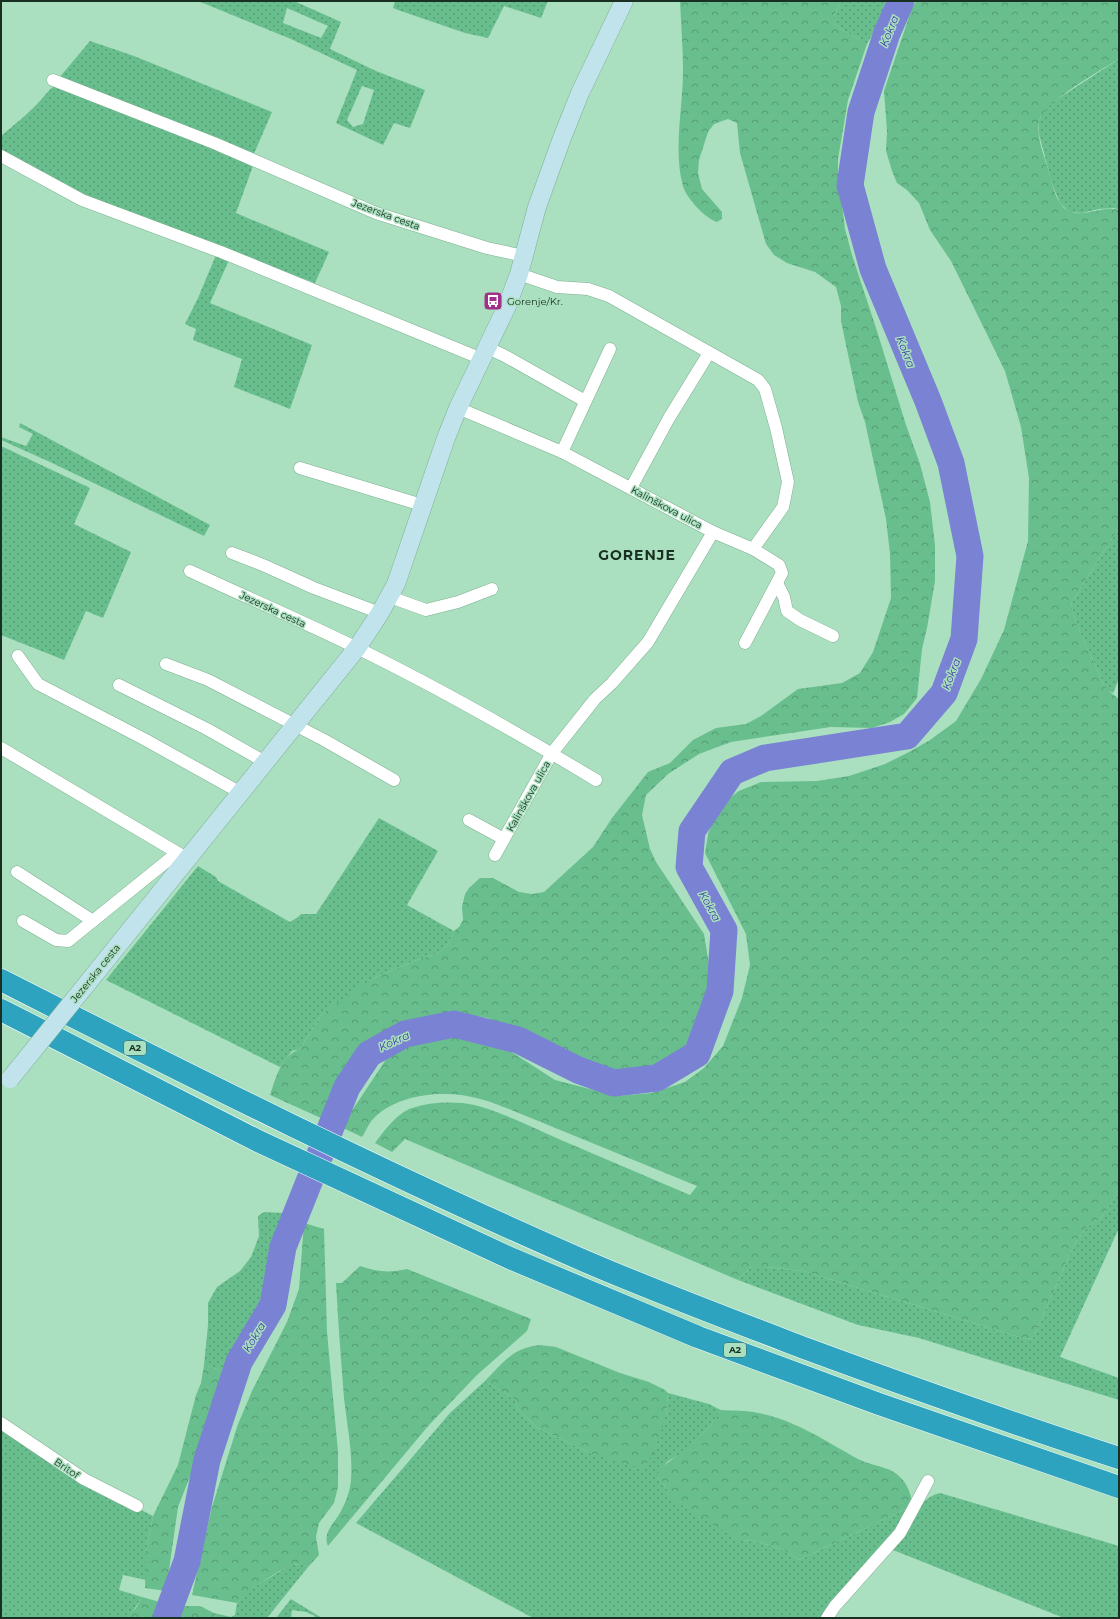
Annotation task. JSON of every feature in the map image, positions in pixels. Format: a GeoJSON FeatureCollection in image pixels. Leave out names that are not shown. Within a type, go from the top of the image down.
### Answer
{"type":"FeatureCollection","features":[{"type":"Feature","properties":{"kind":"highway","name":"A2"},"geometry":{"type":"LineString","coordinates":[[1,980],[155,1059],[270,1115],[580,1259],[698,1308],[1021,1426],[1119,1458]]}},
{"type":"Feature","properties":{"kind":"highway","name":"A2"},"geometry":{"type":"LineString","coordinates":[[1,1010],[258,1141],[360,1190],[512,1259],[698,1337],[880,1404],[1119,1487]]}},
{"type":"Feature","properties":{"kind":"street","name":"Jezerska cesta"},"geometry":{"type":"LineString","coordinates":[[5,1083],[98,970],[182,856],[240,793],[293,725],[357,648],[380,614],[404,565],[422,505],[458,408],[507,306],[524,256],[537,207],[562,138],[583,86],[624,1]]}},
{"type":"Feature","properties":{"kind":"street","name":"Jezerska cesta"},"geometry":{"type":"LineString","coordinates":[[53,80],[253,159],[376,213],[487,248],[524,256]]}},
{"type":"Feature","properties":{"kind":"street"},"geometry":{"type":"LineString","coordinates":[[1,156],[82,200],[485,354],[505,356],[585,401]]}},
{"type":"Feature","properties":{"kind":"street"},"geometry":{"type":"LineString","coordinates":[[518,274],[557,287],[588,289],[609,296],[758,380],[765,389],[776,428],[788,482],[783,507],[753,549]]}},
{"type":"Feature","properties":{"kind":"street"},"geometry":{"type":"LineString","coordinates":[[562,452],[610,349]]}},
{"type":"Feature","properties":{"kind":"street"},"geometry":{"type":"LineString","coordinates":[[631,488],[669,418],[709,353]]}},
{"type":"Feature","properties":{"kind":"street","name":"Kalinškova ulica"},"geometry":{"type":"LineString","coordinates":[[458,408],[562,452],[713,532],[648,642],[612,683],[594,699],[552,753],[495,855]]}},
{"type":"Feature","properties":{"kind":"street"},"geometry":{"type":"LineString","coordinates":[[300,468],[422,505]]}},
{"type":"Feature","properties":{"kind":"street"},"geometry":{"type":"LineString","coordinates":[[713,532],[753,549],[779,565],[782,573],[745,643]]}},
{"type":"Feature","properties":{"kind":"street"},"geometry":{"type":"LineString","coordinates":[[232,553],[380,614]]}},
{"type":"Feature","properties":{"kind":"street","name":"Jezerska cesta"},"geometry":{"type":"LineString","coordinates":[[190,571],[357,648]]}},
{"type":"Feature","properties":{"kind":"street"},"geometry":{"type":"LineString","coordinates":[[777,583],[784,596],[787,611],[800,620],[833,636]]}},
{"type":"Feature","properties":{"kind":"street"},"geometry":{"type":"LineString","coordinates":[[390,596],[426,610],[458,602],[492,589]]}},
{"type":"Feature","properties":{"kind":"street","name":"Kalinškova ulica"},"geometry":{"type":"LineString","coordinates":[[357,648],[523,735],[596,780]]}},
{"type":"Feature","properties":{"kind":"street"},"geometry":{"type":"LineString","coordinates":[[18,656],[38,684],[144,739],[240,793]]}},
{"type":"Feature","properties":{"kind":"street"},"geometry":{"type":"LineString","coordinates":[[166,664],[208,680],[324,740],[394,780]]}},
{"type":"Feature","properties":{"kind":"street"},"geometry":{"type":"LineString","coordinates":[[119,685],[207,729],[265,762]]}},
{"type":"Feature","properties":{"kind":"street"},"geometry":{"type":"LineString","coordinates":[[1,748],[182,856],[68,941],[56,940],[23,921]]}},
{"type":"Feature","properties":{"kind":"street","name":"Kalinškova ulica"},"geometry":{"type":"LineString","coordinates":[[469,820],[504,839]]}},
{"type":"Feature","properties":{"kind":"street"},"geometry":{"type":"LineString","coordinates":[[17,872],[93,921]]}},
{"type":"Feature","properties":{"kind":"street","name":"Britof"},"geometry":{"type":"LineString","coordinates":[[1,1423],[84,1479],[137,1506]]}},
{"type":"Feature","properties":{"kind":"street"},"geometry":{"type":"LineString","coordinates":[[827,1618],[835,1606],[900,1533],[928,1481]]}},
{"type":"Feature","properties":{"kind":"green space"},"geometry":{"type":"Polygon","coordinates":[[[198,1],[294,1],[341,22],[330,49],[376,71],[425,90],[410,128],[394,123],[383,145],[336,123],[357,70],[291,39],[198,1]],[[287,8],[283,23],[321,38],[328,26],[287,8]],[[362,86],[347,120],[353,127],[363,124],[374,90],[362,86]]]}},
{"type":"Feature","properties":{"kind":"green space"},"geometry":{"type":"Polygon","coordinates":[[[395,1],[548,1],[541,18],[504,6],[488,38],[465,33],[398,10],[393,8],[395,1]]]}},
{"type":"Feature","properties":{"kind":"green space"},"geometry":{"type":"Polygon","coordinates":[[[680,1],[841,1],[835,14],[834,22],[844,31],[867,44],[848,100],[838,159],[838,172],[845,229],[852,255],[906,425],[920,464],[930,502],[935,545],[935,581],[922,649],[917,698],[904,714],[890,722],[872,728],[831,727],[731,742],[699,754],[668,774],[646,795],[642,815],[650,849],[656,862],[704,934],[711,977],[709,989],[686,1045],[672,1062],[639,1071],[621,1071],[590,1063],[540,1046],[488,1018],[458,1013],[419,1018],[395,1025],[364,1047],[342,1071],[323,1119],[270,1095],[280,1068],[288,1056],[300,1049],[322,1014],[357,988],[374,978],[414,961],[438,953],[448,944],[454,931],[459,927],[463,920],[462,907],[465,894],[480,878],[493,878],[519,892],[532,894],[544,892],[593,847],[612,818],[648,772],[670,763],[693,740],[716,728],[746,724],[761,716],[798,689],[842,683],[860,673],[873,652],[891,598],[890,554],[886,519],[865,422],[858,402],[841,321],[841,306],[836,287],[815,272],[787,263],[774,255],[766,244],[740,153],[737,123],[728,119],[714,124],[708,132],[699,160],[698,173],[702,189],[722,212],[722,219],[717,222],[707,217],[692,202],[683,186],[679,158],[679,129],[683,85],[680,1]]]}},
{"type":"Feature","properties":{"kind":"green space"},"geometry":{"type":"Polygon","coordinates":[[[841,1],[886,1],[875,30],[867,44],[844,31],[834,22],[835,14],[841,1]]]}},
{"type":"Feature","properties":{"kind":"green space"},"geometry":{"type":"Polygon","coordinates":[[[916,1],[1119,1],[1119,59],[1073,88],[1050,106],[1043,114],[1039,122],[1038,129],[1040,142],[1053,186],[1059,202],[1066,210],[1083,213],[1107,209],[1119,210],[1119,528],[1071,603],[1076,623],[1104,685],[1119,700],[1119,1188],[1115,1197],[1101,1218],[1087,1227],[1075,1243],[1033,1338],[1025,1339],[803,1271],[767,1267],[751,1267],[738,1280],[405,1139],[392,1152],[375,1143],[396,1118],[406,1110],[438,1103],[474,1105],[512,1118],[690,1195],[697,1186],[487,1101],[453,1094],[424,1096],[409,1099],[383,1110],[372,1121],[362,1137],[341,1127],[387,1058],[411,1042],[439,1036],[471,1037],[502,1046],[555,1080],[617,1096],[652,1093],[685,1082],[704,1068],[723,1046],[742,998],[750,965],[746,934],[705,853],[708,834],[718,806],[739,791],[761,782],[817,781],[849,776],[885,764],[930,740],[956,721],[981,679],[1004,630],[1028,541],[1029,478],[1021,427],[1005,371],[951,261],[930,230],[919,203],[907,190],[897,183],[886,151],[887,131],[884,91],[911,11],[916,1]]]}},
{"type":"Feature","properties":{"kind":"green space"},"geometry":{"type":"Polygon","coordinates":[[[90,41],[134,56],[272,112],[253,156],[59,78],[90,41]]]}},
{"type":"Feature","properties":{"kind":"green space"},"geometry":{"type":"Polygon","coordinates":[[[1119,59],[1119,210],[1114,208],[1099,209],[1082,213],[1069,212],[1060,203],[1052,184],[1039,134],[1039,121],[1044,110],[1056,100],[1119,59]]]}},
{"type":"Feature","properties":{"kind":"green space"},"geometry":{"type":"Polygon","coordinates":[[[55,86],[254,163],[236,213],[329,252],[315,283],[85,196],[1,150],[1,136],[30,111],[48,91],[55,86]]]}},
{"type":"Feature","properties":{"kind":"green space"},"geometry":{"type":"Polygon","coordinates":[[[216,255],[229,260],[210,303],[312,345],[290,409],[234,387],[242,359],[193,340],[196,329],[185,324],[198,298],[216,255]]]}},
{"type":"Feature","properties":{"kind":"green space"},"geometry":{"type":"Polygon","coordinates":[[[20,423],[210,525],[204,536],[1,440],[1,437],[26,446],[33,434],[19,427],[20,423]]]}},
{"type":"Feature","properties":{"kind":"green space"},"geometry":{"type":"Polygon","coordinates":[[[1,446],[90,488],[74,524],[131,552],[103,618],[86,611],[64,660],[1,635],[1,446]]]}},
{"type":"Feature","properties":{"kind":"green space"},"geometry":{"type":"Polygon","coordinates":[[[1119,528],[1119,679],[1113,693],[1106,690],[1076,623],[1071,603],[1119,528]]]}},
{"type":"Feature","properties":{"kind":"green space"},"geometry":{"type":"Polygon","coordinates":[[[379,818],[438,851],[407,905],[454,931],[448,944],[438,953],[414,961],[374,978],[322,1014],[300,1049],[292,1051],[280,1067],[106,980],[198,866],[216,877],[218,881],[290,922],[301,914],[316,914],[379,818]]]}},
{"type":"Feature","properties":{"kind":"green space"},"geometry":{"type":"Polygon","coordinates":[[[1119,1188],[1119,1228],[1060,1357],[1119,1378],[1119,1400],[919,1338],[858,1325],[738,1280],[751,1267],[767,1267],[803,1271],[1025,1339],[1033,1338],[1075,1243],[1087,1227],[1101,1218],[1115,1197],[1119,1188]]]}},
{"type":"Feature","properties":{"kind":"green space"},"geometry":{"type":"Polygon","coordinates":[[[264,1212],[283,1213],[269,1277],[258,1306],[227,1372],[204,1365],[208,1325],[208,1303],[217,1287],[240,1271],[251,1257],[259,1236],[258,1216],[264,1212]]]}},
{"type":"Feature","properties":{"kind":"green space"},"geometry":{"type":"Polygon","coordinates":[[[304,1223],[324,1229],[327,1332],[338,1452],[338,1487],[334,1503],[319,1523],[316,1537],[319,1555],[308,1567],[294,1564],[269,1577],[237,1603],[192,1595],[212,1507],[238,1424],[252,1391],[287,1322],[299,1289],[304,1223]]]}},
{"type":"Feature","properties":{"kind":"green space"},"geometry":{"type":"Polygon","coordinates":[[[360,1266],[372,1270],[384,1271],[407,1269],[531,1319],[527,1331],[478,1374],[429,1425],[328,1546],[328,1532],[341,1511],[349,1492],[351,1470],[344,1398],[336,1283],[342,1283],[360,1266]]]}},
{"type":"Feature","properties":{"kind":"green space"},"geometry":{"type":"Polygon","coordinates":[[[540,1345],[556,1347],[620,1373],[649,1382],[668,1393],[666,1416],[654,1453],[642,1468],[592,1454],[536,1427],[518,1409],[515,1400],[485,1381],[503,1362],[515,1353],[522,1349],[540,1345]]]}},
{"type":"Feature","properties":{"kind":"green space"},"geometry":{"type":"Polygon","coordinates":[[[204,1365],[227,1372],[208,1431],[178,1507],[166,1591],[145,1588],[146,1552],[153,1516],[178,1465],[196,1395],[201,1383],[204,1365]]]}},
{"type":"Feature","properties":{"kind":"green space"},"geometry":{"type":"Polygon","coordinates":[[[485,1381],[515,1400],[518,1409],[536,1427],[592,1454],[666,1416],[668,1393],[709,1404],[721,1410],[708,1429],[678,1455],[667,1462],[658,1477],[667,1489],[738,1540],[753,1541],[770,1545],[799,1560],[912,1506],[906,1519],[824,1618],[533,1618],[356,1523],[450,1413],[485,1381]]]}},
{"type":"Feature","properties":{"kind":"green space"},"geometry":{"type":"Polygon","coordinates":[[[721,1410],[753,1412],[772,1416],[810,1432],[858,1459],[890,1470],[900,1477],[905,1483],[912,1500],[912,1506],[799,1560],[770,1545],[753,1541],[738,1540],[665,1495],[667,1489],[658,1477],[657,1472],[708,1429],[721,1410]]]}},
{"type":"Feature","properties":{"kind":"green space"},"geometry":{"type":"Polygon","coordinates":[[[1,1428],[110,1494],[153,1516],[146,1552],[146,1580],[123,1575],[119,1590],[142,1597],[130,1616],[127,1618],[1,1618],[1,1428]]]}},
{"type":"Feature","properties":{"kind":"green space"},"geometry":{"type":"Polygon","coordinates":[[[940,1493],[1119,1546],[1119,1618],[1064,1618],[888,1548],[917,1508],[932,1496],[940,1493]]]}},
{"type":"Feature","properties":{"kind":"green space"},"geometry":{"type":"Polygon","coordinates":[[[301,1564],[308,1567],[267,1618],[212,1618],[214,1613],[231,1617],[235,1615],[237,1603],[251,1589],[290,1565],[301,1564]]]}},
{"type":"Feature","properties":{"kind":"green space"},"geometry":{"type":"Polygon","coordinates":[[[142,1597],[160,1602],[157,1618],[127,1618],[136,1608],[142,1597]]]}},
{"type":"Feature","properties":{"kind":"green space"},"geometry":{"type":"Polygon","coordinates":[[[291,1599],[322,1618],[314,1618],[315,1616],[306,1612],[292,1610],[291,1618],[276,1618],[291,1599]]]}},
{"type":"Feature","properties":{"kind":"green space"},"geometry":{"type":"Polygon","coordinates":[[[179,1606],[200,1606],[214,1613],[213,1618],[177,1618],[179,1606]]]}},
{"type":"Feature","properties":{"kind":"waterway","name":"Kokra"},"geometry":{"type":"LineString","coordinates":[[166,1618],[187,1561],[207,1460],[239,1362],[273,1305],[283,1247],[347,1087],[369,1054],[405,1034],[454,1024],[518,1040],[578,1070],[614,1083],[657,1078],[697,1054],[720,991],[724,930],[689,867],[692,831],[732,772],[765,758],[907,736],[944,693],[964,639],[970,556],[951,463],[928,401],[873,269],[850,185],[861,112],[887,33],[901,1]]}},
{"type":"Feature","properties":{"kind":"place","name":"Gorenje/Kr."},"geometry":{"type":"Point","coordinates":[493,301]}},
{"type":"Feature","properties":{"kind":"district","name":"GORENJE"},"geometry":{"type":"Point","coordinates":[637,555]}}]}
